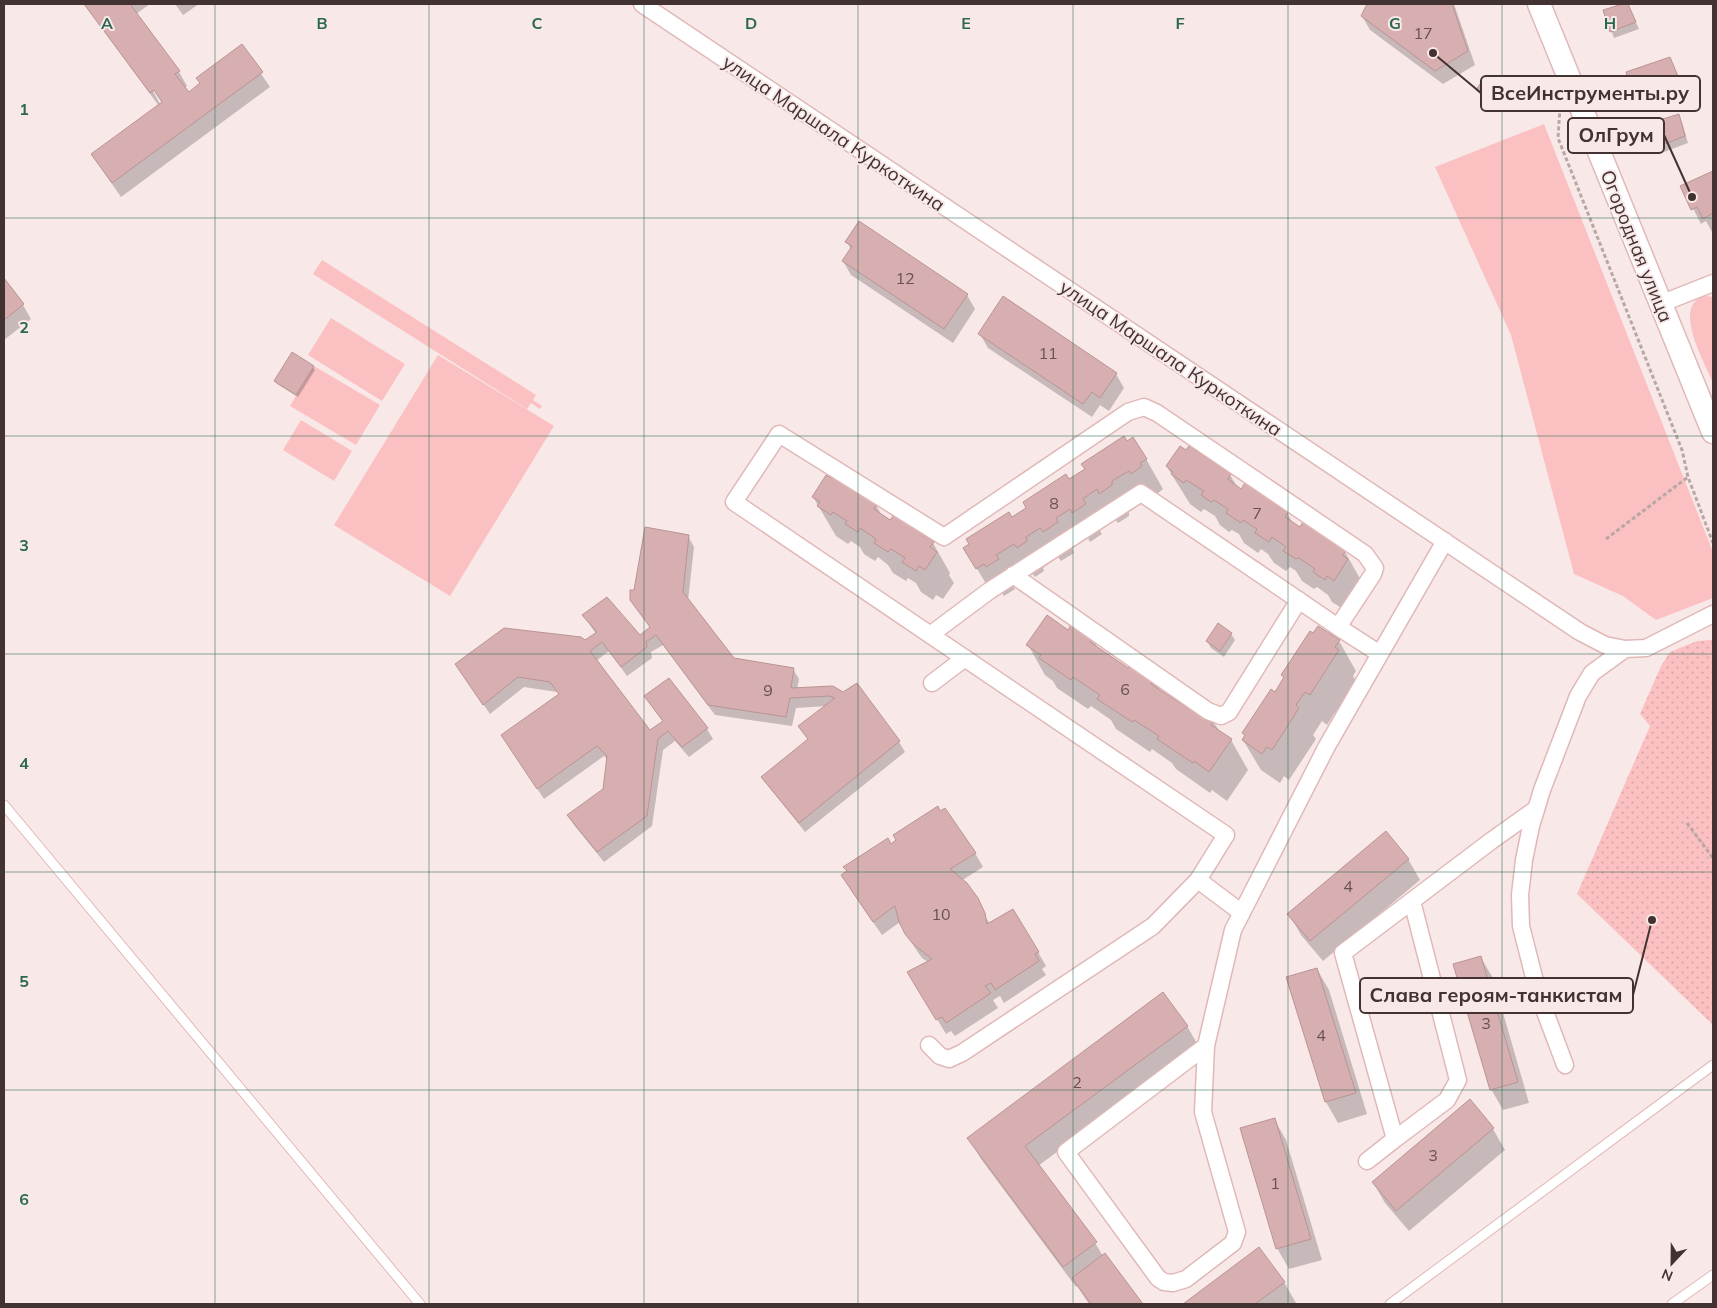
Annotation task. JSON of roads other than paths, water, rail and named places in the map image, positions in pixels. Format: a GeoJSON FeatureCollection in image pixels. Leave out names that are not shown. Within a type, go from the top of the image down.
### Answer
{"type":"FeatureCollection","features":[{"type":"Feature","properties":{"kind":"main road","name":"Огородная улица"},"geometry":{"type":"LineString","coordinates":[[1539,4],[1713,432]]}},
{"type":"Feature","properties":{"kind":"street","name":"улица Маршала Куркоткина"},"geometry":{"type":"LineString","coordinates":[[642,4],[1580,632],[1604,645],[1625,649],[1646,648],[1713,614]]}},
{"type":"Feature","properties":{"kind":"street"},"geometry":{"type":"LineString","coordinates":[[1660,304],[1713,283]]}},
{"type":"Feature","properties":{"kind":"street"},"geometry":{"type":"LineString","coordinates":[[929,1045],[940,1056],[949,1059],[962,1053],[1153,926],[1198,880],[1226,835],[734,502],[779,434],[944,537],[1128,412],[1144,407],[1157,413],[1365,554],[1375,568],[1373,574],[1338,627]]}},
{"type":"Feature","properties":{"kind":"street"},"geometry":{"type":"LineString","coordinates":[[930,634],[989,591],[1141,492],[1380,654]]}},
{"type":"Feature","properties":{"kind":"street"},"geometry":{"type":"LineString","coordinates":[[1206,1046],[1066,1152],[1158,1278],[1164,1282],[1173,1283],[1186,1279],[1233,1243],[1236,1232],[1203,1112],[1206,1046],[1233,930],[1327,746],[1445,542]]}},
{"type":"Feature","properties":{"kind":"street"},"geometry":{"type":"LineString","coordinates":[[1013,575],[1208,711],[1221,716],[1229,712],[1299,600]]}},
{"type":"Feature","properties":{"kind":"street"},"geometry":{"type":"LineString","coordinates":[[1565,1065],[1538,993],[1521,926],[1520,895],[1524,860],[1536,809],[1554,756],[1578,696],[1592,673],[1625,649]]}},
{"type":"Feature","properties":{"kind":"street"},"geometry":{"type":"LineString","coordinates":[[932,683],[965,658]]}},
{"type":"Feature","properties":{"kind":"street"},"geometry":{"type":"LineString","coordinates":[[1395,1139],[1343,953],[1536,809]]}},
{"type":"Feature","properties":{"kind":"street"},"geometry":{"type":"LineString","coordinates":[[1198,880],[1242,913]]}},
{"type":"Feature","properties":{"kind":"street"},"geometry":{"type":"LineString","coordinates":[[1367,1161],[1447,1100],[1458,1080],[1412,901]]}},
{"type":"Feature","properties":{"kind":"lane"},"geometry":{"type":"LineString","coordinates":[[4,804],[420,1304]]}},
{"type":"Feature","properties":{"kind":"lane"},"geometry":{"type":"LineString","coordinates":[[1390,1304],[1713,1065]]}},
{"type":"Feature","properties":{"kind":"lane"},"geometry":{"type":"LineString","coordinates":[[1672,1304],[1713,1275]]}},
{"type":"Feature","properties":{"kind":"place","name":"ВсеИнструменты.ру"},"geometry":{"type":"Point","coordinates":[1433,53]}},
{"type":"Feature","properties":{"kind":"place","name":"ОлГрум"},"geometry":{"type":"Point","coordinates":[1692,197]}},
{"type":"Feature","properties":{"kind":"place","name":"Слава героям-танкистам"},"geometry":{"type":"Point","coordinates":[1652,920]}}]}
